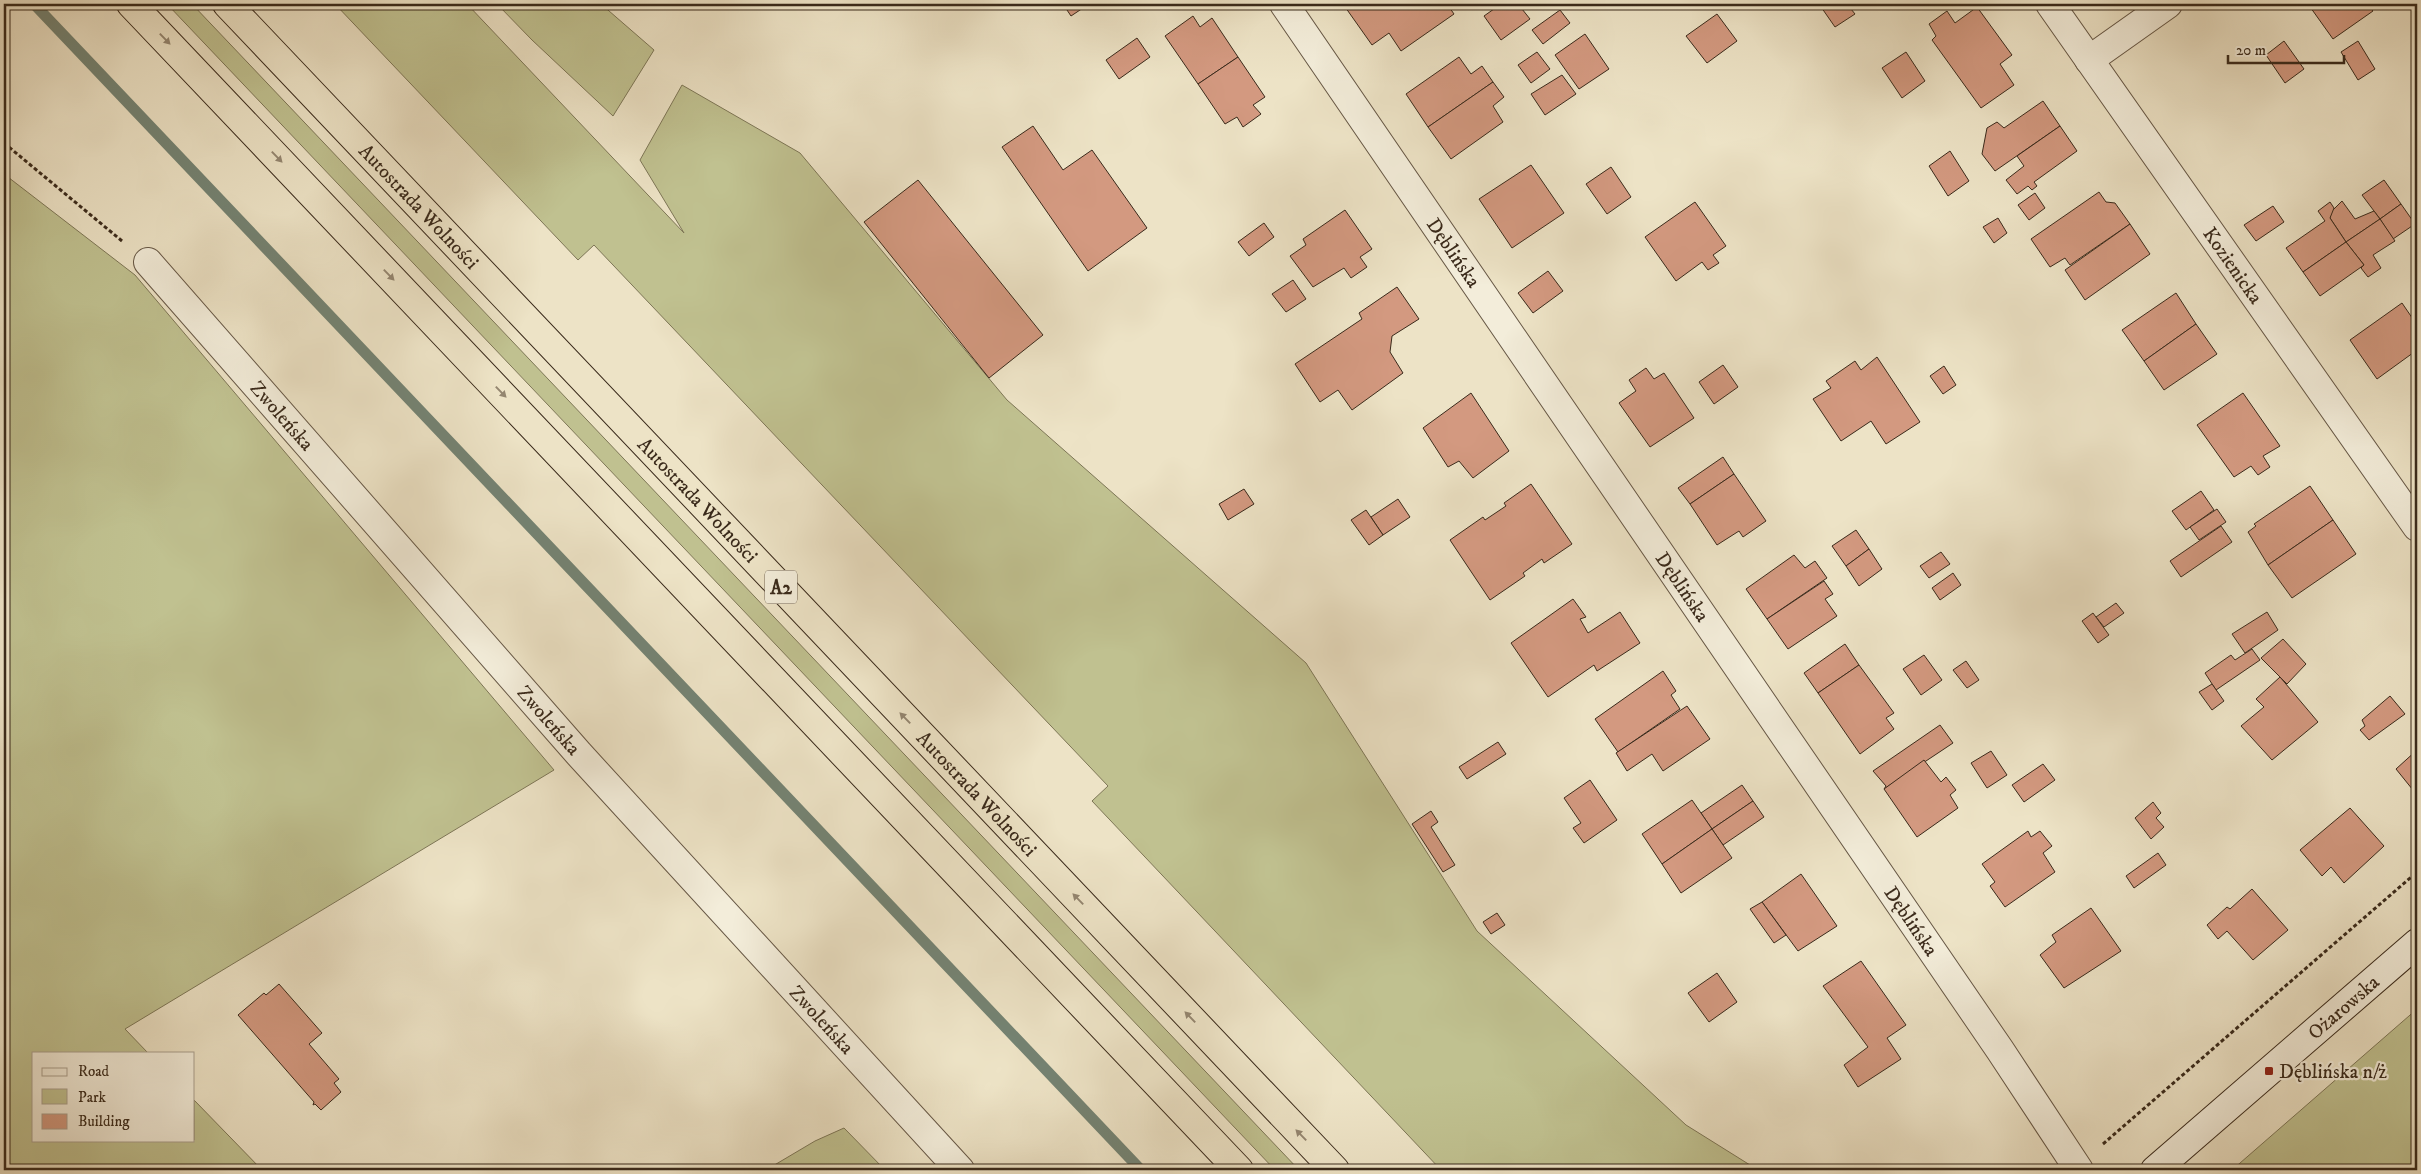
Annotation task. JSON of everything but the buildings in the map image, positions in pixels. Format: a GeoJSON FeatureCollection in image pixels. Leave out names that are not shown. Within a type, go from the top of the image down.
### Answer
{"type":"FeatureCollection","features":[{"type":"Feature","properties":{"kind":"highway"},"geometry":{"type":"LineString","coordinates":[[131,4],[1239,1170]]}},
{"type":"Feature","properties":{"kind":"highway","name":"Autostrada Wolności"},"geometry":{"type":"LineString","coordinates":[[227,4],[1335,1170]]}},
{"type":"Feature","properties":{"kind":"street","name":"Dęblińska"},"geometry":{"type":"LineString","coordinates":[[1284,4],[2000,1050],[2079,1170]]}},
{"type":"Feature","properties":{"kind":"street","name":"Kozienicka"},"geometry":{"type":"LineString","coordinates":[[2050,4],[2417,526]]}},
{"type":"Feature","properties":{"kind":"street"},"geometry":{"type":"LineString","coordinates":[[2089,60],[2168,4]]}},
{"type":"Feature","properties":{"kind":"street","name":"Zwoleńska"},"geometry":{"type":"LineString","coordinates":[[148,262],[579,754],[960,1170]]}},
{"type":"Feature","properties":{"kind":"street","name":"Ożarowska"},"geometry":{"type":"LineString","coordinates":[[2155,1170],[2417,943]]}},
{"type":"Feature","properties":{"kind":"path"},"geometry":{"type":"LineString","coordinates":[[4,142],[148,262]]}},
{"type":"Feature","properties":{"kind":"path"},"geometry":{"type":"LineString","coordinates":[[2097,1145],[2105,1144],[2417,872]]}},
{"type":"Feature","properties":{"kind":"green space"},"geometry":{"type":"Polygon","coordinates":[[[167,4],[192,4],[1299,1170],[1275,1170],[167,4]]]}},
{"type":"Feature","properties":{"kind":"green space"},"geometry":{"type":"Polygon","coordinates":[[[335,4],[467,4],[684,233],[640,160],[682,85],[800,153],[1007,400],[1306,663],[1477,931],[1686,1125],[1758,1170],[1441,1170],[1092,801],[1108,786],[594,245],[578,260],[335,4]]]}},
{"type":"Feature","properties":{"kind":"green space"},"geometry":{"type":"Polygon","coordinates":[[[497,4],[601,4],[654,50],[613,116],[532,40],[497,4]]]}},
{"type":"Feature","properties":{"kind":"green space"},"geometry":{"type":"Polygon","coordinates":[[[4,174],[135,275],[554,770],[125,1029],[147,1052],[32,1052],[32,1142],[195,1142],[195,1101],[262,1170],[4,1170],[4,174]]]}},
{"type":"Feature","properties":{"kind":"green space"},"geometry":{"type":"Polygon","coordinates":[[[2417,1009],[2417,1170],[2232,1170],[2417,1009]]]}},
{"type":"Feature","properties":{"kind":"green space"},"geometry":{"type":"Polygon","coordinates":[[[844,1128],[885,1170],[766,1170],[815,1141],[844,1128]]]}},
{"type":"Feature","properties":{"kind":"waterway"},"geometry":{"type":"LineString","coordinates":[[34,4],[1141,1170]]}},
{"type":"Feature","properties":{"kind":"place","name":"Dęblińska n/ż"},"geometry":{"type":"Point","coordinates":[2269,1071]}}]}
